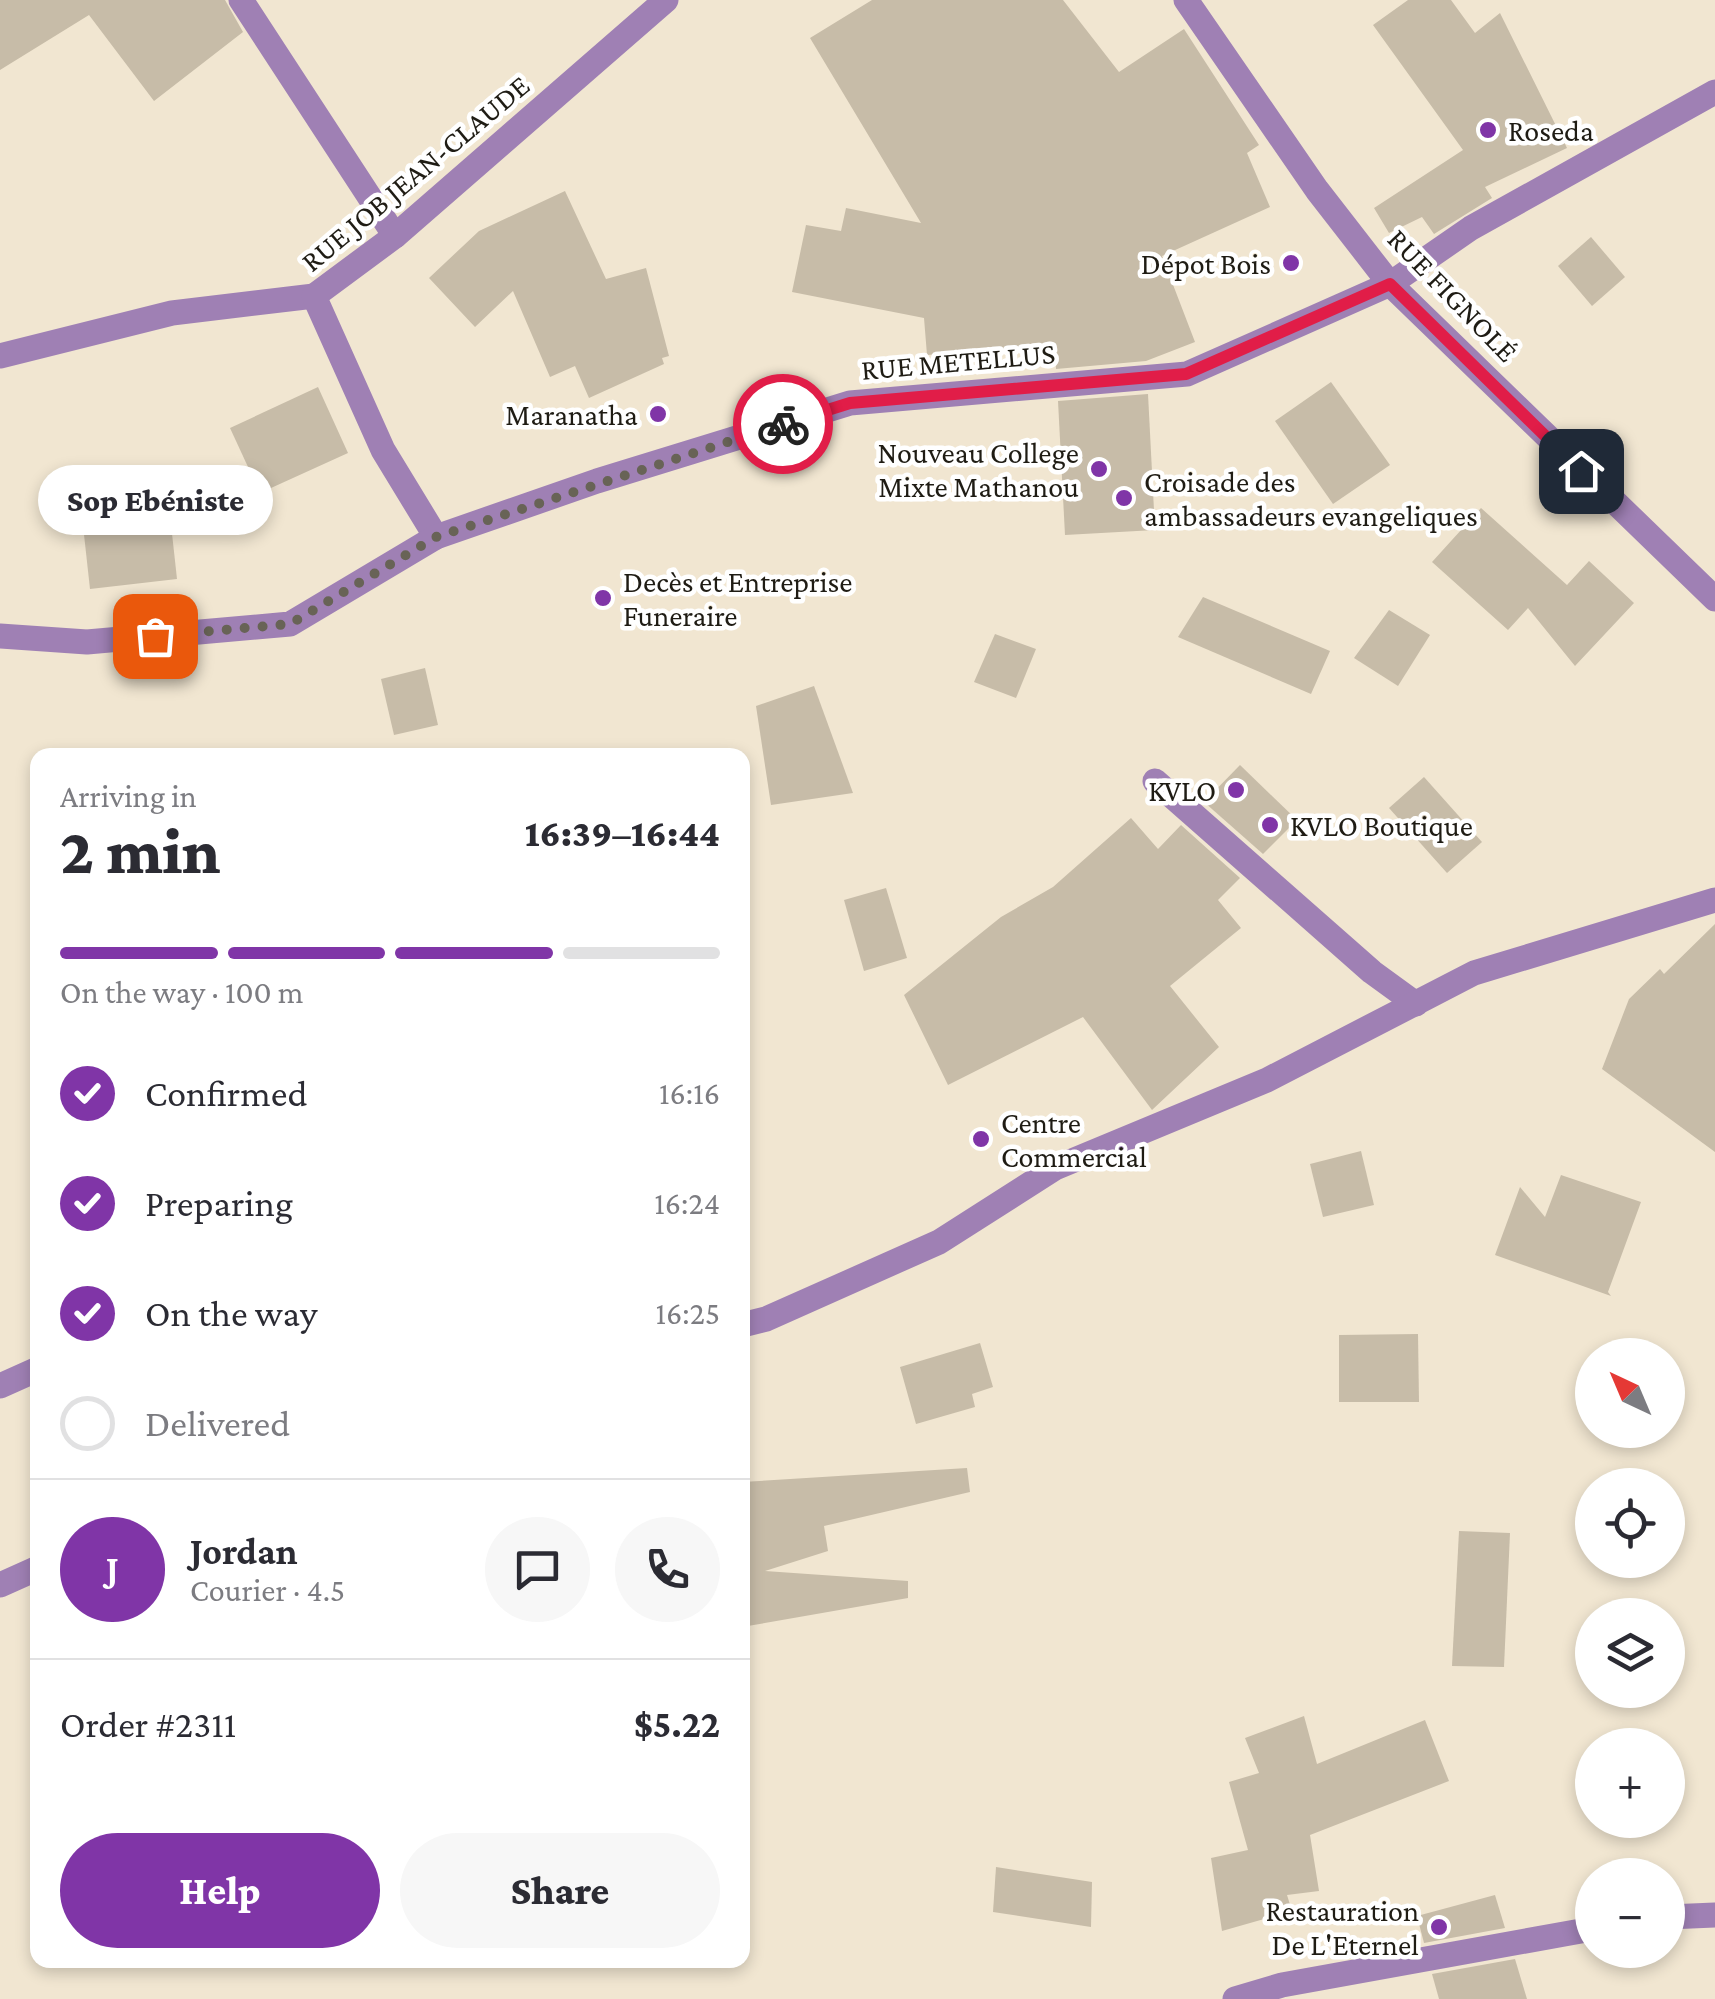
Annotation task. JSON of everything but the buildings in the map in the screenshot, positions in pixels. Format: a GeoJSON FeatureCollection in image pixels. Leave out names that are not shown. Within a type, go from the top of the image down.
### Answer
{"type":"FeatureCollection","features":[{"type":"Feature","properties":{"kind":"street"},"geometry":{"type":"LineString","coordinates":[[241,0],[395,236]]}},
{"type":"Feature","properties":{"kind":"street","name":"RUE JOB JEAN-CLAUDE"},"geometry":{"type":"LineString","coordinates":[[436,537],[383,450],[314,296],[395,236],[666,0]]}},
{"type":"Feature","properties":{"kind":"street","name":"RUE FIGNOLÉ"},"geometry":{"type":"LineString","coordinates":[[1186,0],[1316,190],[1390,284],[1715,600]]}},
{"type":"Feature","properties":{"kind":"street","name":"RUE METELLUS"},"geometry":{"type":"LineString","coordinates":[[0,636],[87,642],[290,624],[436,537],[597,481],[850,403],[1186,374],[1390,284],[1471,228],[1715,92]]}},
{"type":"Feature","properties":{"kind":"street"},"geometry":{"type":"LineString","coordinates":[[0,356],[172,313],[314,296]]}},
{"type":"Feature","properties":{"kind":"street"},"geometry":{"type":"LineString","coordinates":[[1155,781],[1372,972],[1416,1004]]}},
{"type":"Feature","properties":{"kind":"street"},"geometry":{"type":"LineString","coordinates":[[750,1323],[939,1242],[1054,1168],[1267,1080],[1474,973],[1715,900]]}},
{"type":"Feature","properties":{"kind":"street"},"geometry":{"type":"LineString","coordinates":[[0,1386],[30,1373]]}},
{"type":"Feature","properties":{"kind":"street"},"geometry":{"type":"LineString","coordinates":[[0,1585],[30,1572]]}},
{"type":"Feature","properties":{"kind":"street"},"geometry":{"type":"LineString","coordinates":[[1685,1917],[1715,1916]]}},
{"type":"Feature","properties":{"kind":"street"},"geometry":{"type":"LineString","coordinates":[[1234,1999],[1282,1985],[1575,1932]]}},
{"type":"Feature","properties":{"kind":"way so far"},"geometry":{"type":"LineString","coordinates":[[155,636],[290,624],[436,537],[597,481],[783,424]]}},
{"type":"Feature","properties":{"kind":"place","name":"Roseda"},"geometry":{"type":"Point","coordinates":[1488,130]}},
{"type":"Feature","properties":{"kind":"place","name":"Dépot Bois"},"geometry":{"type":"Point","coordinates":[1291,263]}},
{"type":"Feature","properties":{"kind":"place","name":"Maranatha"},"geometry":{"type":"Point","coordinates":[658,414]}},
{"type":"Feature","properties":{"kind":"place","name":"Nouveau College Mixte Mathanou"},"geometry":{"type":"Point","coordinates":[1099,469]}},
{"type":"Feature","properties":{"kind":"place","name":"Croisade des ambassadeurs evangeliques"},"geometry":{"type":"Point","coordinates":[1124,498]}},
{"type":"Feature","properties":{"kind":"place","name":"Decès et Entreprise Funeraire"},"geometry":{"type":"Point","coordinates":[603,598]}},
{"type":"Feature","properties":{"kind":"place","name":"Sop Ebéniste"},"geometry":{"type":"Point","coordinates":[155,636]}},
{"type":"Feature","properties":{"kind":"place","name":"KVLO"},"geometry":{"type":"Point","coordinates":[1236,790]}},
{"type":"Feature","properties":{"kind":"place","name":"KVLO Boutique"},"geometry":{"type":"Point","coordinates":[1270,825]}},
{"type":"Feature","properties":{"kind":"place","name":"Centre Commercial"},"geometry":{"type":"Point","coordinates":[981,1139]}},
{"type":"Feature","properties":{"kind":"place","name":"Restauration De L'Eternel"},"geometry":{"type":"Point","coordinates":[1439,1927]}},
{"type":"Feature","properties":{"kind":"route"},"geometry":{"type":"LineString","coordinates":[[783,424],[850,403],[1186,374],[1390,284],[1581,471]]}}]}
